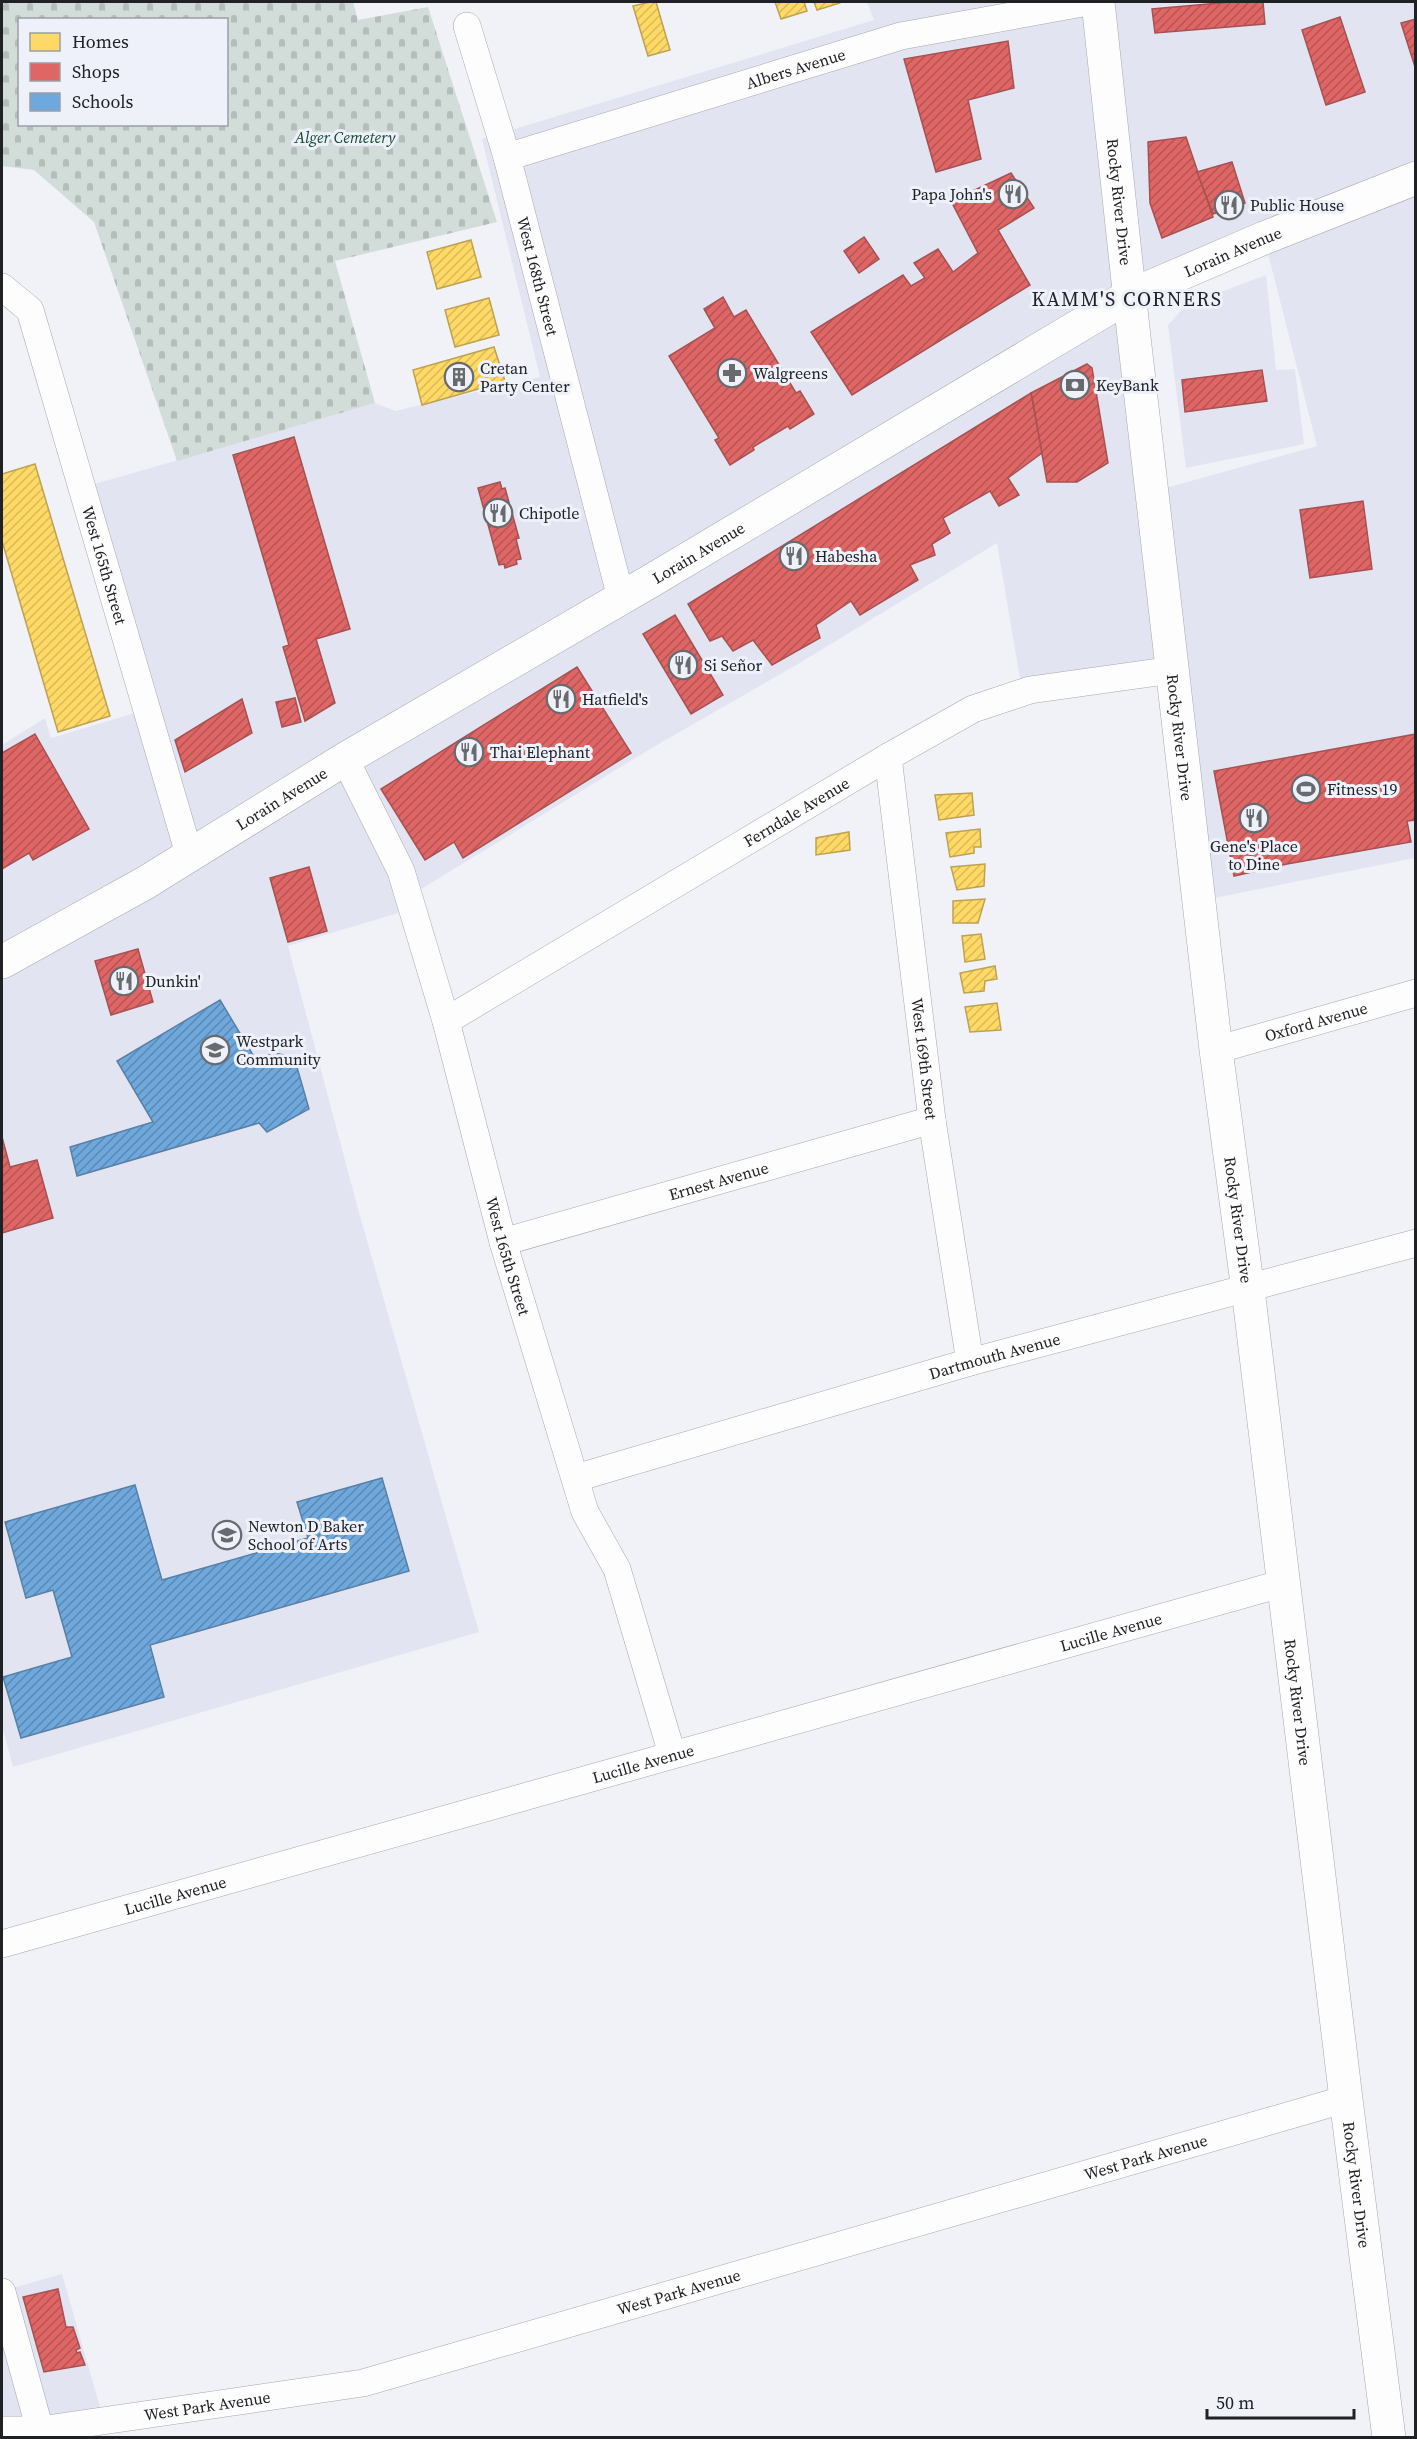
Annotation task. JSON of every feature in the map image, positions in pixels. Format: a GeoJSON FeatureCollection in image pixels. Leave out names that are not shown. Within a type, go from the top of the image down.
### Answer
{"type":"FeatureCollection","features":[{"type":"Feature","properties":{"kind":"main road","name":"Rocky River Drive"},"geometry":{"type":"LineString","coordinates":[[1098,2],[1129,297],[1216,1050],[1248,1289],[1389,2438]]}},
{"type":"Feature","properties":{"kind":"main road","name":"Lorain Avenue"},"geometry":{"type":"LineString","coordinates":[[3,958],[145,883],[345,759],[1129,297],[1264,238],[1416,178]]}},
{"type":"Feature","properties":{"kind":"street","name":"Albers Avenue"},"geometry":{"type":"LineString","coordinates":[[507,157],[901,36],[1088,2]]}},
{"type":"Feature","properties":{"kind":"street","name":"West 168th Street"},"geometry":{"type":"LineString","coordinates":[[467,26],[507,157],[621,598]]}},
{"type":"Feature","properties":{"kind":"street","name":"West 165th Street"},"geometry":{"type":"LineString","coordinates":[[2,287],[30,310],[189,854]]}},
{"type":"Feature","properties":{"kind":"street","name":"Ferndale Avenue"},"geometry":{"type":"LineString","coordinates":[[446,1021],[888,757],[973,709],[1030,690],[1173,670]]}},
{"type":"Feature","properties":{"kind":"street","name":"West 169th Street"},"geometry":{"type":"LineString","coordinates":[[888,757],[932,1120],[969,1362]]}},
{"type":"Feature","properties":{"kind":"street","name":"West 165th Street"},"geometry":{"type":"LineString","coordinates":[[345,759],[401,871],[446,1021],[503,1242],[585,1512],[617,1569],[672,1754]]}},
{"type":"Feature","properties":{"kind":"street","name":"Oxford Avenue"},"geometry":{"type":"LineString","coordinates":[[1216,1050],[1416,993]]}},
{"type":"Feature","properties":{"kind":"street","name":"Ernest Avenue"},"geometry":{"type":"LineString","coordinates":[[503,1242],[932,1120]]}},
{"type":"Feature","properties":{"kind":"street","name":"Dartmouth Avenue"},"geometry":{"type":"LineString","coordinates":[[576,1478],[969,1362],[1416,1243]]}},
{"type":"Feature","properties":{"kind":"street","name":"Lucille Avenue"},"geometry":{"type":"LineString","coordinates":[[2,1944],[1284,1583]]}},
{"type":"Feature","properties":{"kind":"street","name":"West Park Avenue"},"geometry":{"type":"LineString","coordinates":[[2,2430],[85,2430],[363,2383],[1346,2098]]}},
{"type":"Feature","properties":{"kind":"street"},"geometry":{"type":"LineString","coordinates":[[2,2292],[40,2430]]}},
{"type":"Feature","properties":{"kind":"shaded area"},"geometry":{"type":"Polygon","coordinates":[[[867,2],[1415,2],[1415,173],[1122,293],[1166,665],[1021,685],[997,543],[798,664],[650,749],[413,894],[405,911],[288,946],[358,1209],[479,1632],[13,1767],[2,1726],[2,745],[45,718],[51,738],[152,708],[88,486],[375,403],[395,411],[540,377],[482,139],[874,20],[867,2]]]}},
{"type":"Feature","properties":{"kind":"shaded area"},"geometry":{"type":"Polygon","coordinates":[[[1415,180],[1415,858],[1199,901],[1151,492],[1317,446],[1264,238],[1415,180]]]}},
{"type":"Feature","properties":{"kind":"shaded area"},"geometry":{"type":"Polygon","coordinates":[[[1266,275],[1276,370],[1295,369],[1304,444],[1186,468],[1168,325],[1186,305],[1266,275]]]}},
{"type":"Feature","properties":{"kind":"shaded area"},"geometry":{"type":"Polygon","coordinates":[[[62,2274],[102,2414],[2,2436],[2,2291],[62,2274]]]}},
{"type":"Feature","properties":{"kind":"green space","name":"Alger Cemetery"},"geometry":{"type":"Polygon","coordinates":[[[2,2],[353,2],[358,20],[428,7],[497,222],[335,261],[375,403],[177,461],[94,222],[34,170],[2,166],[2,2]]]}},
{"type":"Feature","properties":{"kind":"building: Homes"},"geometry":{"type":"Polygon","coordinates":[[[656,2],[670,50],[648,56],[633,6],[656,2]]]}},
{"type":"Feature","properties":{"kind":"building: Homes"},"geometry":{"type":"Polygon","coordinates":[[[775,2],[804,2],[807,11],[781,19],[775,2]]]}},
{"type":"Feature","properties":{"kind":"building: Homes"},"geometry":{"type":"Polygon","coordinates":[[[814,2],[840,2],[840,3],[817,10],[814,2]]]}},
{"type":"Feature","properties":{"kind":"building: Homes"},"geometry":{"type":"Polygon","coordinates":[[[471,240],[481,277],[437,289],[427,252],[471,240]]]}},
{"type":"Feature","properties":{"kind":"building: Homes"},"geometry":{"type":"Polygon","coordinates":[[[489,298],[499,335],[455,347],[445,310],[489,298]]]}},
{"type":"Feature","properties":{"kind":"building: Homes","name":"Cretan Party Center"},"geometry":{"type":"Polygon","coordinates":[[[494,347],[506,384],[490,389],[489,386],[422,405],[413,370],[494,347]]]}},
{"type":"Feature","properties":{"kind":"building: Homes"},"geometry":{"type":"Polygon","coordinates":[[[35,464],[110,716],[58,732],[2,541],[2,474],[35,464]]]}},
{"type":"Feature","properties":{"kind":"building: Homes"},"geometry":{"type":"Polygon","coordinates":[[[972,793],[974,815],[939,820],[935,795],[972,793]]]}},
{"type":"Feature","properties":{"kind":"building: Homes"},"geometry":{"type":"Polygon","coordinates":[[[980,829],[981,847],[974,847],[974,853],[950,857],[946,833],[980,829]]]}},
{"type":"Feature","properties":{"kind":"building: Homes"},"geometry":{"type":"Polygon","coordinates":[[[849,832],[850,850],[816,855],[816,838],[849,832]]]}},
{"type":"Feature","properties":{"kind":"building: Homes"},"geometry":{"type":"Polygon","coordinates":[[[985,864],[984,886],[957,890],[951,867],[985,864]]]}},
{"type":"Feature","properties":{"kind":"building: Homes"},"geometry":{"type":"Polygon","coordinates":[[[985,899],[978,923],[953,923],[953,901],[985,899]]]}},
{"type":"Feature","properties":{"kind":"building: Homes"},"geometry":{"type":"Polygon","coordinates":[[[981,934],[985,959],[965,962],[962,936],[981,934]]]}},
{"type":"Feature","properties":{"kind":"building: Homes"},"geometry":{"type":"Polygon","coordinates":[[[995,966],[997,979],[985,981],[984,991],[964,993],[960,973],[995,966]]]}},
{"type":"Feature","properties":{"kind":"building: Homes"},"geometry":{"type":"Polygon","coordinates":[[[997,1003],[1001,1030],[970,1032],[965,1007],[997,1003]]]}},
{"type":"Feature","properties":{"kind":"building: Shops"},"geometry":{"type":"Polygon","coordinates":[[[1231,2],[1263,2],[1265,24],[1155,33],[1152,9],[1231,2]]]}},
{"type":"Feature","properties":{"kind":"building: Shops"},"geometry":{"type":"Polygon","coordinates":[[[1340,17],[1365,92],[1326,105],[1302,30],[1340,17]]]}},
{"type":"Feature","properties":{"kind":"building: Shops"},"geometry":{"type":"Polygon","coordinates":[[[1416,19],[1416,70],[1401,23],[1416,19]]]}},
{"type":"Feature","properties":{"kind":"building: Shops"},"geometry":{"type":"Polygon","coordinates":[[[1008,41],[1014,88],[968,100],[981,159],[936,172],[904,59],[1008,41]]]}},
{"type":"Feature","properties":{"kind":"building: Shops"},"geometry":{"type":"Polygon","coordinates":[[[1186,137],[1213,217],[1162,238],[1150,203],[1148,142],[1186,137]]]}},
{"type":"Feature","properties":{"kind":"building: Shops"},"geometry":{"type":"Polygon","coordinates":[[[1232,162],[1245,203],[1213,214],[1197,172],[1232,162]]]}},
{"type":"Feature","properties":{"kind":"building: Shops"},"geometry":{"type":"Polygon","coordinates":[[[1011,173],[1034,208],[998,230],[1030,285],[852,395],[811,332],[903,275],[911,286],[925,278],[914,263],[938,249],[953,272],[978,253],[951,201],[1011,173]]]}},
{"type":"Feature","properties":{"kind":"building: Shops"},"geometry":{"type":"Polygon","coordinates":[[[864,237],[879,259],[859,273],[844,251],[864,237]]]}},
{"type":"Feature","properties":{"kind":"building: Shops","name":"Walgreens"},"geometry":{"type":"Polygon","coordinates":[[[723,297],[734,317],[746,310],[796,393],[800,391],[814,414],[790,429],[788,426],[753,447],[754,450],[730,465],[715,440],[719,438],[669,356],[715,328],[704,309],[723,297]]]}},
{"type":"Feature","properties":{"kind":"building: Shops"},"geometry":{"type":"Polygon","coordinates":[[[1087,364],[1092,368],[1108,463],[1077,482],[1047,482],[1031,393],[1087,364]]]}},
{"type":"Feature","properties":{"kind":"building: Shops"},"geometry":{"type":"Polygon","coordinates":[[[1262,370],[1267,401],[1185,412],[1182,380],[1262,370]]]}},
{"type":"Feature","properties":{"kind":"building: Shops"},"geometry":{"type":"Polygon","coordinates":[[[1031,393],[1042,453],[1008,478],[1019,495],[999,506],[990,491],[943,518],[950,533],[932,544],[935,555],[910,565],[918,580],[860,615],[851,601],[816,625],[820,638],[772,665],[753,640],[733,651],[722,636],[710,641],[688,604],[1031,393]]]}},
{"type":"Feature","properties":{"kind":"building: Shops"},"geometry":{"type":"Polygon","coordinates":[[[294,437],[350,629],[316,639],[335,703],[305,721],[283,647],[289,645],[233,455],[294,437]]]}},
{"type":"Feature","properties":{"kind":"building: Shops","name":"Chipotle"},"geometry":{"type":"Polygon","coordinates":[[[500,482],[502,489],[505,488],[519,538],[516,539],[521,559],[516,560],[517,564],[505,568],[504,564],[499,565],[478,488],[500,482]]]}},
{"type":"Feature","properties":{"kind":"building: Shops"},"geometry":{"type":"Polygon","coordinates":[[[1363,501],[1372,569],[1310,578],[1300,510],[1363,501]]]}},
{"type":"Feature","properties":{"kind":"building: Shops","name":"Si Señor"},"geometry":{"type":"Polygon","coordinates":[[[675,615],[723,695],[691,714],[643,634],[675,615]]]}},
{"type":"Feature","properties":{"kind":"building: Shops"},"geometry":{"type":"Polygon","coordinates":[[[577,667],[631,753],[463,858],[454,842],[425,860],[381,789],[577,667]]]}},
{"type":"Feature","properties":{"kind":"building: Shops"},"geometry":{"type":"Polygon","coordinates":[[[295,698],[301,722],[282,727],[276,702],[295,698]]]}},
{"type":"Feature","properties":{"kind":"building: Shops"},"geometry":{"type":"Polygon","coordinates":[[[242,699],[252,733],[185,772],[175,740],[242,699]]]}},
{"type":"Feature","properties":{"kind":"building: Shops"},"geometry":{"type":"Polygon","coordinates":[[[35,734],[89,829],[33,860],[29,853],[2,869],[2,753],[35,734]]]}},
{"type":"Feature","properties":{"kind":"building: Shops"},"geometry":{"type":"Polygon","coordinates":[[[1416,734],[1416,820],[1407,821],[1411,842],[1234,876],[1214,771],[1416,734]]]}},
{"type":"Feature","properties":{"kind":"building: Shops"},"geometry":{"type":"Polygon","coordinates":[[[309,867],[327,931],[288,942],[270,878],[309,867]]]}},
{"type":"Feature","properties":{"kind":"building: Shops"},"geometry":{"type":"Polygon","coordinates":[[[138,949],[153,1002],[111,1015],[95,961],[138,949]]]}},
{"type":"Feature","properties":{"kind":"building: Shops"},"geometry":{"type":"Polygon","coordinates":[[[2,1137],[10,1167],[37,1160],[53,1218],[2,1233],[2,1137]]]}},
{"type":"Feature","properties":{"kind":"building: Shops"},"geometry":{"type":"Polygon","coordinates":[[[58,2289],[66,2327],[73,2327],[80,2348],[76,2350],[77,2353],[80,2352],[85,2365],[44,2372],[23,2297],[58,2289]]]}},
{"type":"Feature","properties":{"kind":"building: Schools"},"geometry":{"type":"Polygon","coordinates":[[[220,1000],[256,1060],[274,1053],[294,1057],[309,1109],[267,1132],[259,1123],[77,1176],[70,1147],[153,1122],[117,1061],[220,1000]]]}},
{"type":"Feature","properties":{"kind":"building: Schools"},"geometry":{"type":"Polygon","coordinates":[[[382,1478],[409,1571],[150,1645],[164,1697],[21,1738],[3,1677],[72,1657],[53,1590],[26,1598],[5,1522],[135,1485],[162,1580],[308,1538],[297,1502],[382,1478]]]}},
{"type":"Feature","properties":{"kind":"place","name":"Papa John's"},"geometry":{"type":"Point","coordinates":[1013,194]}},
{"type":"Feature","properties":{"kind":"place","name":"Public House"},"geometry":{"type":"Point","coordinates":[1229,205]}},
{"type":"Feature","properties":{"kind":"place","name":"Walgreens"},"geometry":{"type":"Point","coordinates":[732,373]}},
{"type":"Feature","properties":{"kind":"place","name":"Cretan Party Center"},"geometry":{"type":"Point","coordinates":[459,377]}},
{"type":"Feature","properties":{"kind":"place","name":"KeyBank"},"geometry":{"type":"Point","coordinates":[1075,385]}},
{"type":"Feature","properties":{"kind":"place","name":"Chipotle"},"geometry":{"type":"Point","coordinates":[498,513]}},
{"type":"Feature","properties":{"kind":"place","name":"Habesha"},"geometry":{"type":"Point","coordinates":[794,556]}},
{"type":"Feature","properties":{"kind":"place","name":"Si Señor"},"geometry":{"type":"Point","coordinates":[683,665]}},
{"type":"Feature","properties":{"kind":"place","name":"Hatfield's"},"geometry":{"type":"Point","coordinates":[561,699]}},
{"type":"Feature","properties":{"kind":"place","name":"Thai Elephant"},"geometry":{"type":"Point","coordinates":[469,752]}},
{"type":"Feature","properties":{"kind":"place","name":"Fitness 19"},"geometry":{"type":"Point","coordinates":[1306,789]}},
{"type":"Feature","properties":{"kind":"place","name":"Gene's Place to Dine"},"geometry":{"type":"Point","coordinates":[1254,818]}},
{"type":"Feature","properties":{"kind":"place","name":"Dunkin'"},"geometry":{"type":"Point","coordinates":[124,981]}},
{"type":"Feature","properties":{"kind":"place","name":"Westpark Community"},"geometry":{"type":"Point","coordinates":[215,1050]}},
{"type":"Feature","properties":{"kind":"place","name":"Newton D Baker School of Arts"},"geometry":{"type":"Point","coordinates":[227,1535]}},
{"type":"Feature","properties":{"kind":"district","name":"KAMM'S CORNERS"},"geometry":{"type":"Point","coordinates":[1127,299]}}]}
